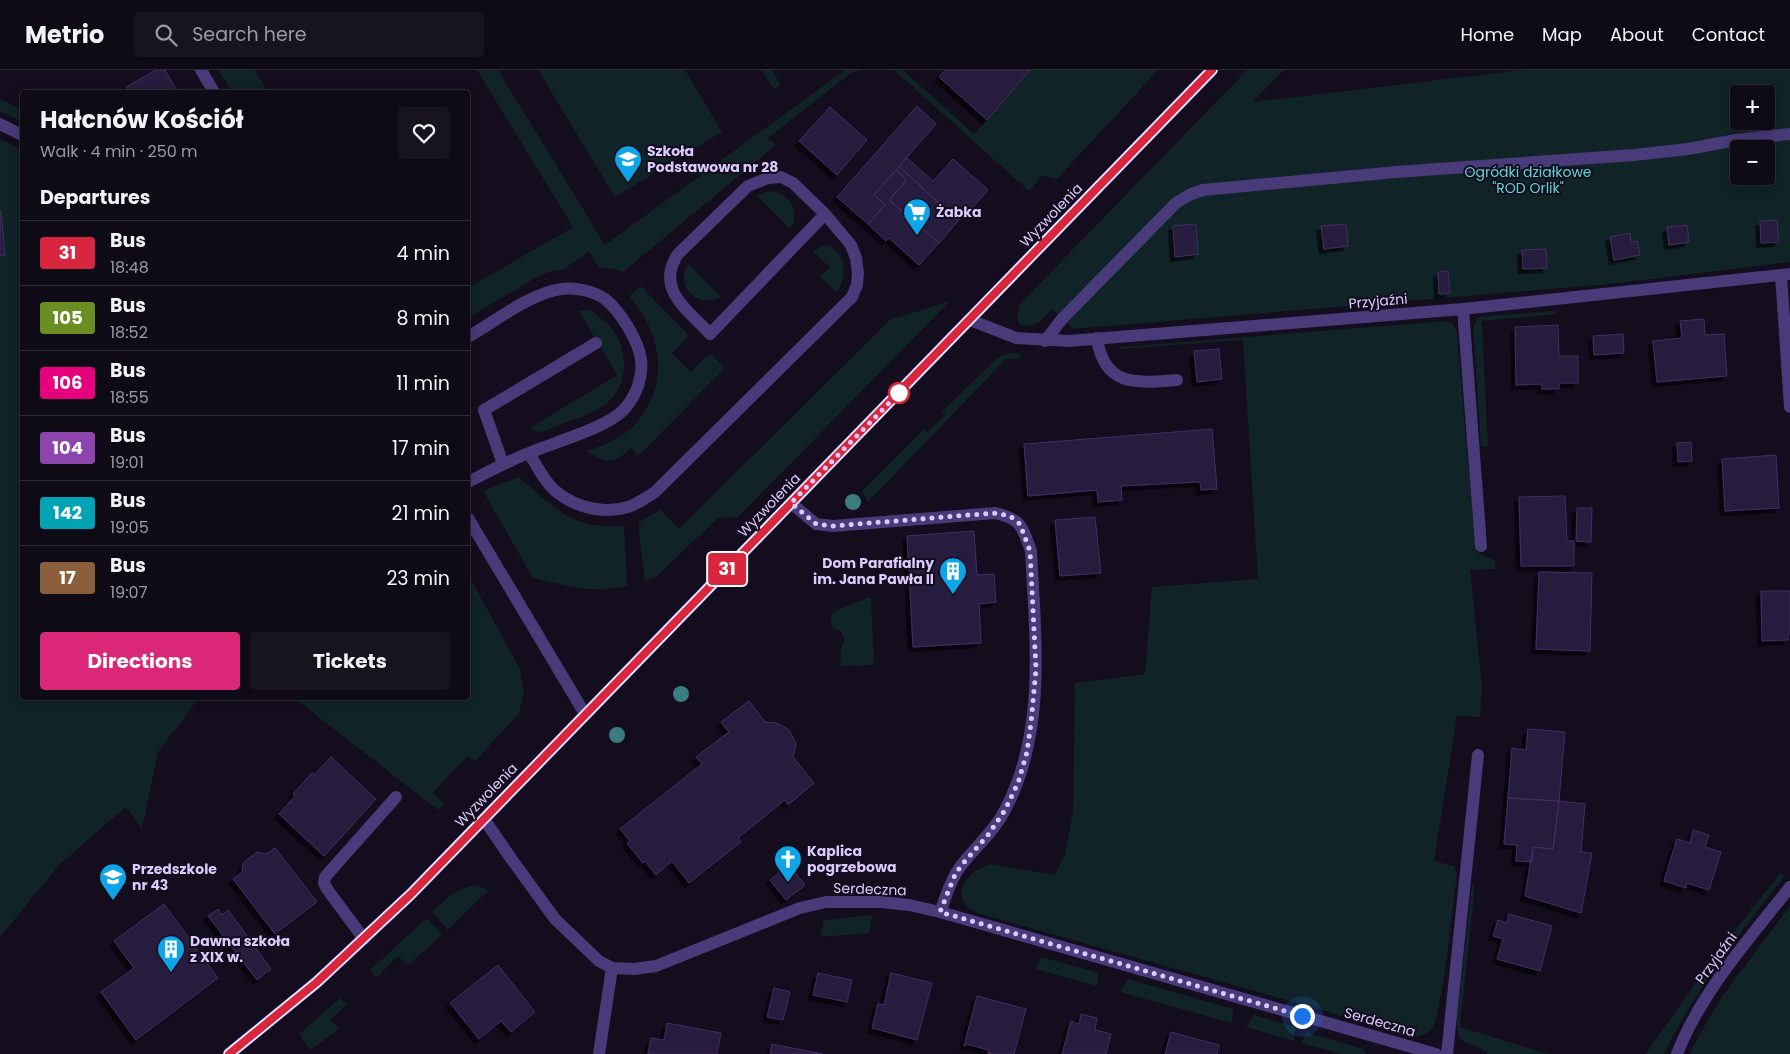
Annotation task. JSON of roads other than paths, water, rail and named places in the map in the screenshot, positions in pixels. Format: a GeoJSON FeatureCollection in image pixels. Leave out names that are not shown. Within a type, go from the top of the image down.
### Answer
{"type":"FeatureCollection","features":[{"type":"Feature","properties":{"kind":"street"},"geometry":{"type":"LineString","coordinates":[[201,70],[213,90]]}},
{"type":"Feature","properties":{"kind":"street","name":"Wyzwolenia"},"geometry":{"type":"LineString","coordinates":[[229,1054],[317,982],[364,939],[484,819],[1212,70]]}},
{"type":"Feature","properties":{"kind":"street"},"geometry":{"type":"LineString","coordinates":[[0,124],[20,133]]}},
{"type":"Feature","properties":{"kind":"street"},"geometry":{"type":"LineString","coordinates":[[1045,341],[1062,319],[1176,203],[1189,195],[1204,190],[1396,172],[1634,155],[1790,134]]}},
{"type":"Feature","properties":{"kind":"street"},"geometry":{"type":"LineString","coordinates":[[529,453],[545,479],[557,493],[573,503],[590,508],[609,510],[628,507],[655,492],[852,297],[858,285],[856,258],[851,245],[825,214],[793,183],[780,177],[758,180],[748,186],[678,254],[671,264],[669,274],[670,285],[674,295],[710,334],[825,214]]}},
{"type":"Feature","properties":{"kind":"street"},"geometry":{"type":"LineString","coordinates":[[1786,275],[1790,407]]}},
{"type":"Feature","properties":{"kind":"street","name":"Przyjaźni"},"geometry":{"type":"LineString","coordinates":[[970,320],[1016,338],[1069,341],[1463,309],[1786,275]]}},
{"type":"Feature","properties":{"kind":"street"},"geometry":{"type":"LineString","coordinates":[[470,336],[537,296],[562,288],[586,290],[604,299],[618,314],[636,340],[641,360],[640,383],[626,407],[609,421],[529,453],[470,481]]}},
{"type":"Feature","properties":{"kind":"street"},"geometry":{"type":"LineString","coordinates":[[1463,309],[1481,546]]}},
{"type":"Feature","properties":{"kind":"street"},"geometry":{"type":"LineString","coordinates":[[1097,338],[1102,360],[1117,376],[1143,383],[1177,380]]}},
{"type":"Feature","properties":{"kind":"street"},"geometry":{"type":"LineString","coordinates":[[504,464],[484,410],[596,343]]}},
{"type":"Feature","properties":{"kind":"street"},"geometry":{"type":"LineString","coordinates":[[791,503],[816,524],[833,526],[994,513],[1010,516],[1020,524],[1025,535],[1030,551],[1036,669],[1027,752],[1018,783],[1005,810],[988,835],[960,867],[940,912]]}},
{"type":"Feature","properties":{"kind":"street"},"geometry":{"type":"LineString","coordinates":[[470,521],[585,714]]}},
{"type":"Feature","properties":{"kind":"street"},"geometry":{"type":"LineString","coordinates":[[1447,1054],[1478,755]]}},
{"type":"Feature","properties":{"kind":"street"},"geometry":{"type":"LineString","coordinates":[[364,939],[327,889],[324,884],[325,876],[396,796]]}},
{"type":"Feature","properties":{"kind":"street"},"geometry":{"type":"LineString","coordinates":[[484,819],[555,920],[599,961],[612,968],[599,1054]]}},
{"type":"Feature","properties":{"kind":"street","name":"Przyjaźni"},"geometry":{"type":"LineString","coordinates":[[1677,1054],[1702,1004],[1727,968],[1790,887]]}},
{"type":"Feature","properties":{"kind":"street","name":"Serdeczna"},"geometry":{"type":"LineString","coordinates":[[612,968],[634,969],[656,966],[800,908],[826,902],[881,902],[909,905],[940,912],[1436,1054]]}},
{"type":"Feature","properties":{"kind":"place","name":"Szkoła Podstawowa nr 28"},"geometry":{"type":"Point","coordinates":[628,183]}},
{"type":"Feature","properties":{"kind":"place","name":"Żabka"},"geometry":{"type":"Point","coordinates":[917,236]}},
{"type":"Feature","properties":{"kind":"place","name":"Dom Parafialny im. Jana Pawła II"},"geometry":{"type":"Point","coordinates":[953,595]}},
{"type":"Feature","properties":{"kind":"place","name":"Kaplica pogrzebowa"},"geometry":{"type":"Point","coordinates":[788,883]}},
{"type":"Feature","properties":{"kind":"place","name":"Przedszkole nr 43"},"geometry":{"type":"Point","coordinates":[113,901]}},
{"type":"Feature","properties":{"kind":"place","name":"Dawna szkoła z XIX w."},"geometry":{"type":"Point","coordinates":[171,973]}},
{"type":"Feature","properties":{"kind":"park label","name":"Ogródki działkowe \"ROD Orlik\""},"geometry":{"type":"Point","coordinates":[1528,180]}}]}
